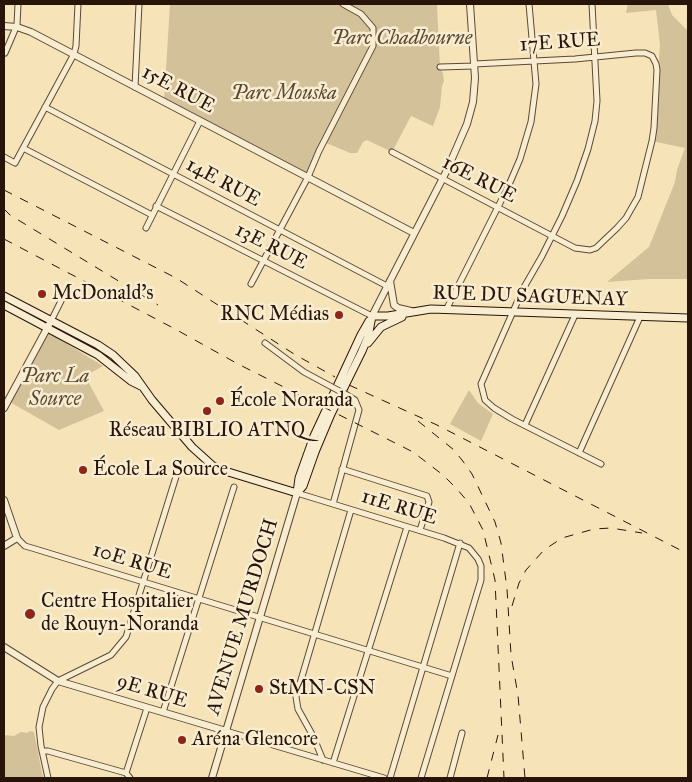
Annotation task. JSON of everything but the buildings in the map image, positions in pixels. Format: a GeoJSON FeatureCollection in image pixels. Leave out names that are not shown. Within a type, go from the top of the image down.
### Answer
{"type":"FeatureCollection","features":[{"type":"Feature","properties":{"kind":"main road"},"geometry":{"type":"LineString","coordinates":[[4,296],[98,355],[143,388],[192,447],[213,466],[297,493]]}},
{"type":"Feature","properties":{"kind":"main road"},"geometry":{"type":"LineString","coordinates":[[4,305],[49,324]]}},
{"type":"Feature","properties":{"kind":"main road","name":"RUE DU SAGUENAY"},"geometry":{"type":"LineString","coordinates":[[372,316],[388,316],[431,309],[688,318]]}},
{"type":"Feature","properties":{"kind":"main road"},"geometry":{"type":"LineString","coordinates":[[360,356],[381,326],[419,311]]}},
{"type":"Feature","properties":{"kind":"main road","name":"AVENUE MURDOCH"},"geometry":{"type":"LineString","coordinates":[[297,493],[304,486],[328,422],[360,356],[368,337],[372,316]]}},
{"type":"Feature","properties":{"kind":"main road","name":"AVENUE MURDOCH"},"geometry":{"type":"LineString","coordinates":[[297,493],[299,478],[314,436],[360,335],[372,316]]}},
{"type":"Feature","properties":{"kind":"street"},"geometry":{"type":"LineString","coordinates":[[5,53],[17,27],[18,4]]}},
{"type":"Feature","properties":{"kind":"street"},"geometry":{"type":"LineString","coordinates":[[4,158],[15,163],[74,54],[78,4]]}},
{"type":"Feature","properties":{"kind":"street"},"geometry":{"type":"LineString","coordinates":[[135,87],[139,4]]}},
{"type":"Feature","properties":{"kind":"street"},"geometry":{"type":"LineString","coordinates":[[251,284],[308,177],[373,46],[373,28],[361,14],[343,4]]}},
{"type":"Feature","properties":{"kind":"street","name":"AVENUE MURDOCH"},"geometry":{"type":"LineString","coordinates":[[372,316],[463,135],[471,113],[475,78],[470,4]]}},
{"type":"Feature","properties":{"kind":"street"},"geometry":{"type":"LineString","coordinates":[[446,310],[520,158],[531,122],[536,84],[529,4]]}},
{"type":"Feature","properties":{"kind":"street"},"geometry":{"type":"LineString","coordinates":[[592,4],[596,101],[592,133],[578,181],[553,235],[523,289],[481,384],[485,400],[488,404],[512,419],[601,464]]}},
{"type":"Feature","properties":{"kind":"street","name":"15E RUE"},"geometry":{"type":"LineString","coordinates":[[4,26],[17,27],[32,32],[414,233]]}},
{"type":"Feature","properties":{"kind":"street","name":"17E RUE"},"geometry":{"type":"LineString","coordinates":[[440,67],[636,52],[649,55]]}},
{"type":"Feature","properties":{"kind":"street","name":"16E RUE"},"geometry":{"type":"LineString","coordinates":[[392,152],[576,248],[590,250],[596,248],[626,218],[638,197],[654,128],[656,64],[652,56],[649,55]]}},
{"type":"Feature","properties":{"kind":"street","name":"14E RUE"},"geometry":{"type":"LineString","coordinates":[[45,107],[387,286]]}},
{"type":"Feature","properties":{"kind":"street"},"geometry":{"type":"LineString","coordinates":[[146,228],[200,120]]}},
{"type":"Feature","properties":{"kind":"street"},"geometry":{"type":"LineString","coordinates":[[23,148],[152,215]]}},
{"type":"Feature","properties":{"kind":"street","name":"13E RUE"},"geometry":{"type":"LineString","coordinates":[[156,206],[372,316]]}},
{"type":"Feature","properties":{"kind":"street"},"geometry":{"type":"LineString","coordinates":[[390,280],[394,305],[406,310],[419,311]]}},
{"type":"Feature","properties":{"kind":"street"},"geometry":{"type":"LineString","coordinates":[[4,408],[67,289]]}},
{"type":"Feature","properties":{"kind":"street"},"geometry":{"type":"LineString","coordinates":[[525,425],[575,315]]}},
{"type":"Feature","properties":{"kind":"street"},"geometry":{"type":"LineString","coordinates":[[580,453],[640,317]]}},
{"type":"Feature","properties":{"kind":"street"},"geometry":{"type":"LineString","coordinates":[[265,344],[304,372],[355,400],[359,410],[333,504]]}},
{"type":"Feature","properties":{"kind":"street"},"geometry":{"type":"LineString","coordinates":[[48,778],[42,751],[39,727],[40,717],[52,689],[58,681],[102,661],[116,650],[126,637],[179,468]]}},
{"type":"Feature","properties":{"kind":"street"},"geometry":{"type":"LineString","coordinates":[[342,469],[427,496],[429,502],[420,530]]}},
{"type":"Feature","properties":{"kind":"street"},"geometry":{"type":"LineString","coordinates":[[163,712],[234,487]]}},
{"type":"Feature","properties":{"kind":"street","name":"AVENUE MURDOCH"},"geometry":{"type":"LineString","coordinates":[[212,778],[297,493]]}},
{"type":"Feature","properties":{"kind":"street","name":"11E RUE"},"geometry":{"type":"LineString","coordinates":[[297,493],[460,543],[472,551],[481,566],[481,580],[452,676]]}},
{"type":"Feature","properties":{"kind":"street"},"geometry":{"type":"LineString","coordinates":[[4,500],[18,538],[4,546]]}},
{"type":"Feature","properties":{"kind":"street"},"geometry":{"type":"LineString","coordinates":[[323,760],[313,736],[298,709],[296,697],[351,510]]}},
{"type":"Feature","properties":{"kind":"street"},"geometry":{"type":"LineString","coordinates":[[334,763],[407,527]]}},
{"type":"Feature","properties":{"kind":"street","name":"10E RUE"},"geometry":{"type":"LineString","coordinates":[[18,538],[25,546],[452,676]]}},
{"type":"Feature","properties":{"kind":"street"},"geometry":{"type":"LineString","coordinates":[[390,778],[460,543]]}},
{"type":"Feature","properties":{"kind":"street","name":"9E RUE"},"geometry":{"type":"LineString","coordinates":[[4,647],[58,681],[384,778]]}},
{"type":"Feature","properties":{"kind":"street"},"geometry":{"type":"LineString","coordinates":[[421,778],[452,676]]}},
{"type":"Feature","properties":{"kind":"street"},"geometry":{"type":"LineString","coordinates":[[42,751],[48,751],[128,776],[147,708]]}},
{"type":"Feature","properties":{"kind":"street"},"geometry":{"type":"LineString","coordinates":[[450,778],[462,733]]}},
{"type":"Feature","properties":{"kind":"street"},"geometry":{"type":"LineString","coordinates":[[359,778],[361,771]]}},
{"type":"Feature","properties":{"kind":"green space","name":"Parc Mouska"},"geometry":{"type":"Polygon","coordinates":[[[170,4],[437,4],[440,67],[444,81],[440,107],[433,126],[411,116],[392,152],[367,140],[363,142],[357,153],[350,153],[324,142],[308,177],[164,101],[170,4]]]}},
{"type":"Feature","properties":{"kind":"green space"},"geometry":{"type":"Polygon","coordinates":[[[628,4],[668,4],[672,15],[688,31],[688,279],[607,282],[649,247],[675,182],[685,148],[652,141],[660,45],[656,10],[626,13],[628,4]]]}},
{"type":"Feature","properties":{"kind":"green space","name":"Parc La Source"},"geometry":{"type":"Polygon","coordinates":[[[48,332],[103,366],[85,376],[104,411],[59,430],[8,401],[48,332]]]}},
{"type":"Feature","properties":{"kind":"green space"},"geometry":{"type":"Polygon","coordinates":[[[469,390],[478,403],[493,414],[481,441],[450,424],[469,390]]]}},
{"type":"Feature","properties":{"kind":"green space"},"geometry":{"type":"Polygon","coordinates":[[[29,731],[34,732],[43,778],[4,778],[4,735],[14,736],[21,732],[28,733],[29,731]]]}},
{"type":"Feature","properties":{"kind":"railway"},"geometry":{"type":"LineString","coordinates":[[4,190],[176,278],[294,354],[335,377]]}},
{"type":"Feature","properties":{"kind":"railway"},"geometry":{"type":"LineString","coordinates":[[4,209],[10,215],[158,305]]}},
{"type":"Feature","properties":{"kind":"railway"},"geometry":{"type":"LineString","coordinates":[[4,239],[238,364],[413,452],[443,475],[456,488],[469,503],[483,530],[495,580],[504,778]]}},
{"type":"Feature","properties":{"kind":"railway"},"geometry":{"type":"LineString","coordinates":[[349,385],[437,425],[688,554]]}},
{"type":"Feature","properties":{"kind":"railway"},"geometry":{"type":"LineString","coordinates":[[418,421],[454,450],[462,460],[472,474],[495,522],[501,543],[507,589],[511,655],[518,695],[525,778]]}},
{"type":"Feature","properties":{"kind":"railway"},"geometry":{"type":"LineString","coordinates":[[512,606],[519,583],[526,570],[544,550],[562,538],[594,529],[611,528],[642,533]]}},
{"type":"Feature","properties":{"kind":"railway"},"geometry":{"type":"LineString","coordinates":[[487,778],[498,735]]}},
{"type":"Feature","properties":{"kind":"place","name":"McDonald's"},"geometry":{"type":"Point","coordinates":[42,294]}},
{"type":"Feature","properties":{"kind":"place","name":"RNC Médias"},"geometry":{"type":"Point","coordinates":[339,315]}},
{"type":"Feature","properties":{"kind":"place","name":"École Noranda"},"geometry":{"type":"Point","coordinates":[220,401]}},
{"type":"Feature","properties":{"kind":"place","name":"Réseau BIBLIO ATNQ"},"geometry":{"type":"Point","coordinates":[207,411]}},
{"type":"Feature","properties":{"kind":"place","name":"École La Source"},"geometry":{"type":"Point","coordinates":[83,470]}},
{"type":"Feature","properties":{"kind":"place","name":"Centre Hospitalier de Rouyn-Noranda"},"geometry":{"type":"Point","coordinates":[30,614]}},
{"type":"Feature","properties":{"kind":"place","name":"StMN-CSN"},"geometry":{"type":"Point","coordinates":[259,689]}},
{"type":"Feature","properties":{"kind":"place","name":"Aréna Glencore"},"geometry":{"type":"Point","coordinates":[182,740]}},
{"type":"Feature","properties":{"kind":"park label","name":"Parc Chadbourne"},"geometry":{"type":"Point","coordinates":[402,39]}}]}
